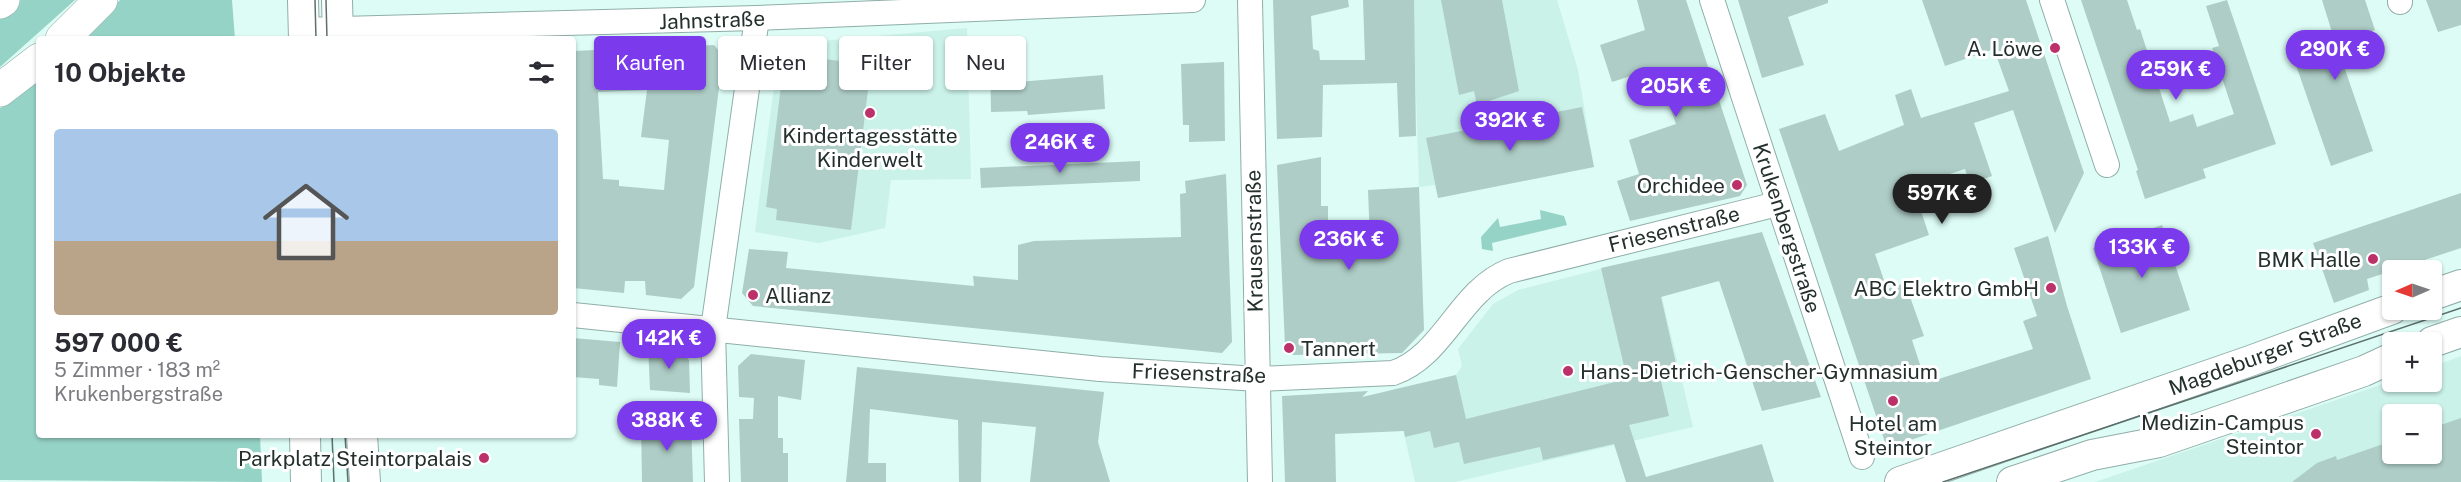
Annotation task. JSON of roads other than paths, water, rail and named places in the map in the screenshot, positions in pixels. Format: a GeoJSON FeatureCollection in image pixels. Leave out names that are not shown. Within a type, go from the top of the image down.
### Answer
{"type":"FeatureCollection","features":[{"type":"Feature","properties":{"kind":"main road"},"geometry":{"type":"LineString","coordinates":[[65,36],[101,0]]}},
{"type":"Feature","properties":{"kind":"main road"},"geometry":{"type":"LineString","coordinates":[[0,90],[36,62]]}},
{"type":"Feature","properties":{"kind":"street"},"geometry":{"type":"LineString","coordinates":[[303,0],[304,34]]}},
{"type":"Feature","properties":{"kind":"street"},"geometry":{"type":"LineString","coordinates":[[338,0],[338,34]]}},
{"type":"Feature","properties":{"kind":"street","name":"Jahnstraße"},"geometry":{"type":"LineString","coordinates":[[304,34],[1193,0]]}},
{"type":"Feature","properties":{"kind":"street","name":"Krausenstraße"},"geometry":{"type":"LineString","coordinates":[[1250,0],[1260,482]]}},
{"type":"Feature","properties":{"kind":"street","name":"Krukenbergstraße"},"geometry":{"type":"LineString","coordinates":[[1712,0],[1777,204],[1862,457]]}},
{"type":"Feature","properties":{"kind":"street"},"geometry":{"type":"LineString","coordinates":[[2052,0],[2107,165]]}},
{"type":"Feature","properties":{"kind":"street"},"geometry":{"type":"LineString","coordinates":[[717,482],[713,329],[757,18]]}},
{"type":"Feature","properties":{"kind":"street","name":"Friesenstraße"},"geometry":{"type":"LineString","coordinates":[[576,315],[1100,369],[1258,379],[1393,373],[1407,368],[1421,358],[1477,290],[1492,278],[1509,271],[1777,204]]}},
{"type":"Feature","properties":{"kind":"street"},"geometry":{"type":"LineString","coordinates":[[2442,292],[2461,285]]}},
{"type":"Feature","properties":{"kind":"street","name":"Magdeburger Straße"},"geometry":{"type":"LineString","coordinates":[[1900,482],[2250,361],[2382,313]]}},
{"type":"Feature","properties":{"kind":"street"},"geometry":{"type":"LineString","coordinates":[[2442,339],[2461,332]]}},
{"type":"Feature","properties":{"kind":"street"},"geometry":{"type":"LineString","coordinates":[[2012,482],[2092,455],[2159,442],[2364,371],[2382,363]]}},
{"type":"Feature","properties":{"kind":"street"},"geometry":{"type":"LineString","coordinates":[[305,438],[306,482]]}},
{"type":"Feature","properties":{"kind":"street"},"geometry":{"type":"LineString","coordinates":[[362,438],[364,482]]}},
{"type":"Feature","properties":{"kind":"tram line"},"geometry":{"type":"LineString","coordinates":[[315,0],[316,36]]}},
{"type":"Feature","properties":{"kind":"tram line"},"geometry":{"type":"LineString","coordinates":[[326,0],[327,36]]}},
{"type":"Feature","properties":{"kind":"tram line"},"geometry":{"type":"LineString","coordinates":[[1943,482],[2461,308]]}},
{"type":"Feature","properties":{"kind":"tram line"},"geometry":{"type":"LineString","coordinates":[[332,438],[334,482]]}},
{"type":"Feature","properties":{"kind":"tram line"},"geometry":{"type":"LineString","coordinates":[[345,438],[348,482]]}},
{"type":"Feature","properties":{"kind":"place","name":"A. Löwe"},"geometry":{"type":"Point","coordinates":[2055,48]}},
{"type":"Feature","properties":{"kind":"place","name":"Kindertagesstätte Kinderwelt"},"geometry":{"type":"Point","coordinates":[870,113]}},
{"type":"Feature","properties":{"kind":"place","name":"Orchidee"},"geometry":{"type":"Point","coordinates":[1737,185]}},
{"type":"Feature","properties":{"kind":"place","name":"BMK Halle"},"geometry":{"type":"Point","coordinates":[2373,259]}},
{"type":"Feature","properties":{"kind":"place","name":"ABC Elektro GmbH"},"geometry":{"type":"Point","coordinates":[2051,288]}},
{"type":"Feature","properties":{"kind":"place","name":"Allianz"},"geometry":{"type":"Point","coordinates":[753,295]}},
{"type":"Feature","properties":{"kind":"place","name":"Tannert"},"geometry":{"type":"Point","coordinates":[1289,348]}},
{"type":"Feature","properties":{"kind":"place","name":"Hans-Dietrich-Genscher-Gymnasium"},"geometry":{"type":"Point","coordinates":[1568,371]}},
{"type":"Feature","properties":{"kind":"place","name":"Hotel am Steintor"},"geometry":{"type":"Point","coordinates":[1893,401]}},
{"type":"Feature","properties":{"kind":"place","name":"Medizin-Campus Steintor"},"geometry":{"type":"Point","coordinates":[2316,434]}},
{"type":"Feature","properties":{"kind":"place","name":"Parkplatz Steintorpalais"},"geometry":{"type":"Point","coordinates":[484,458]}}]}
